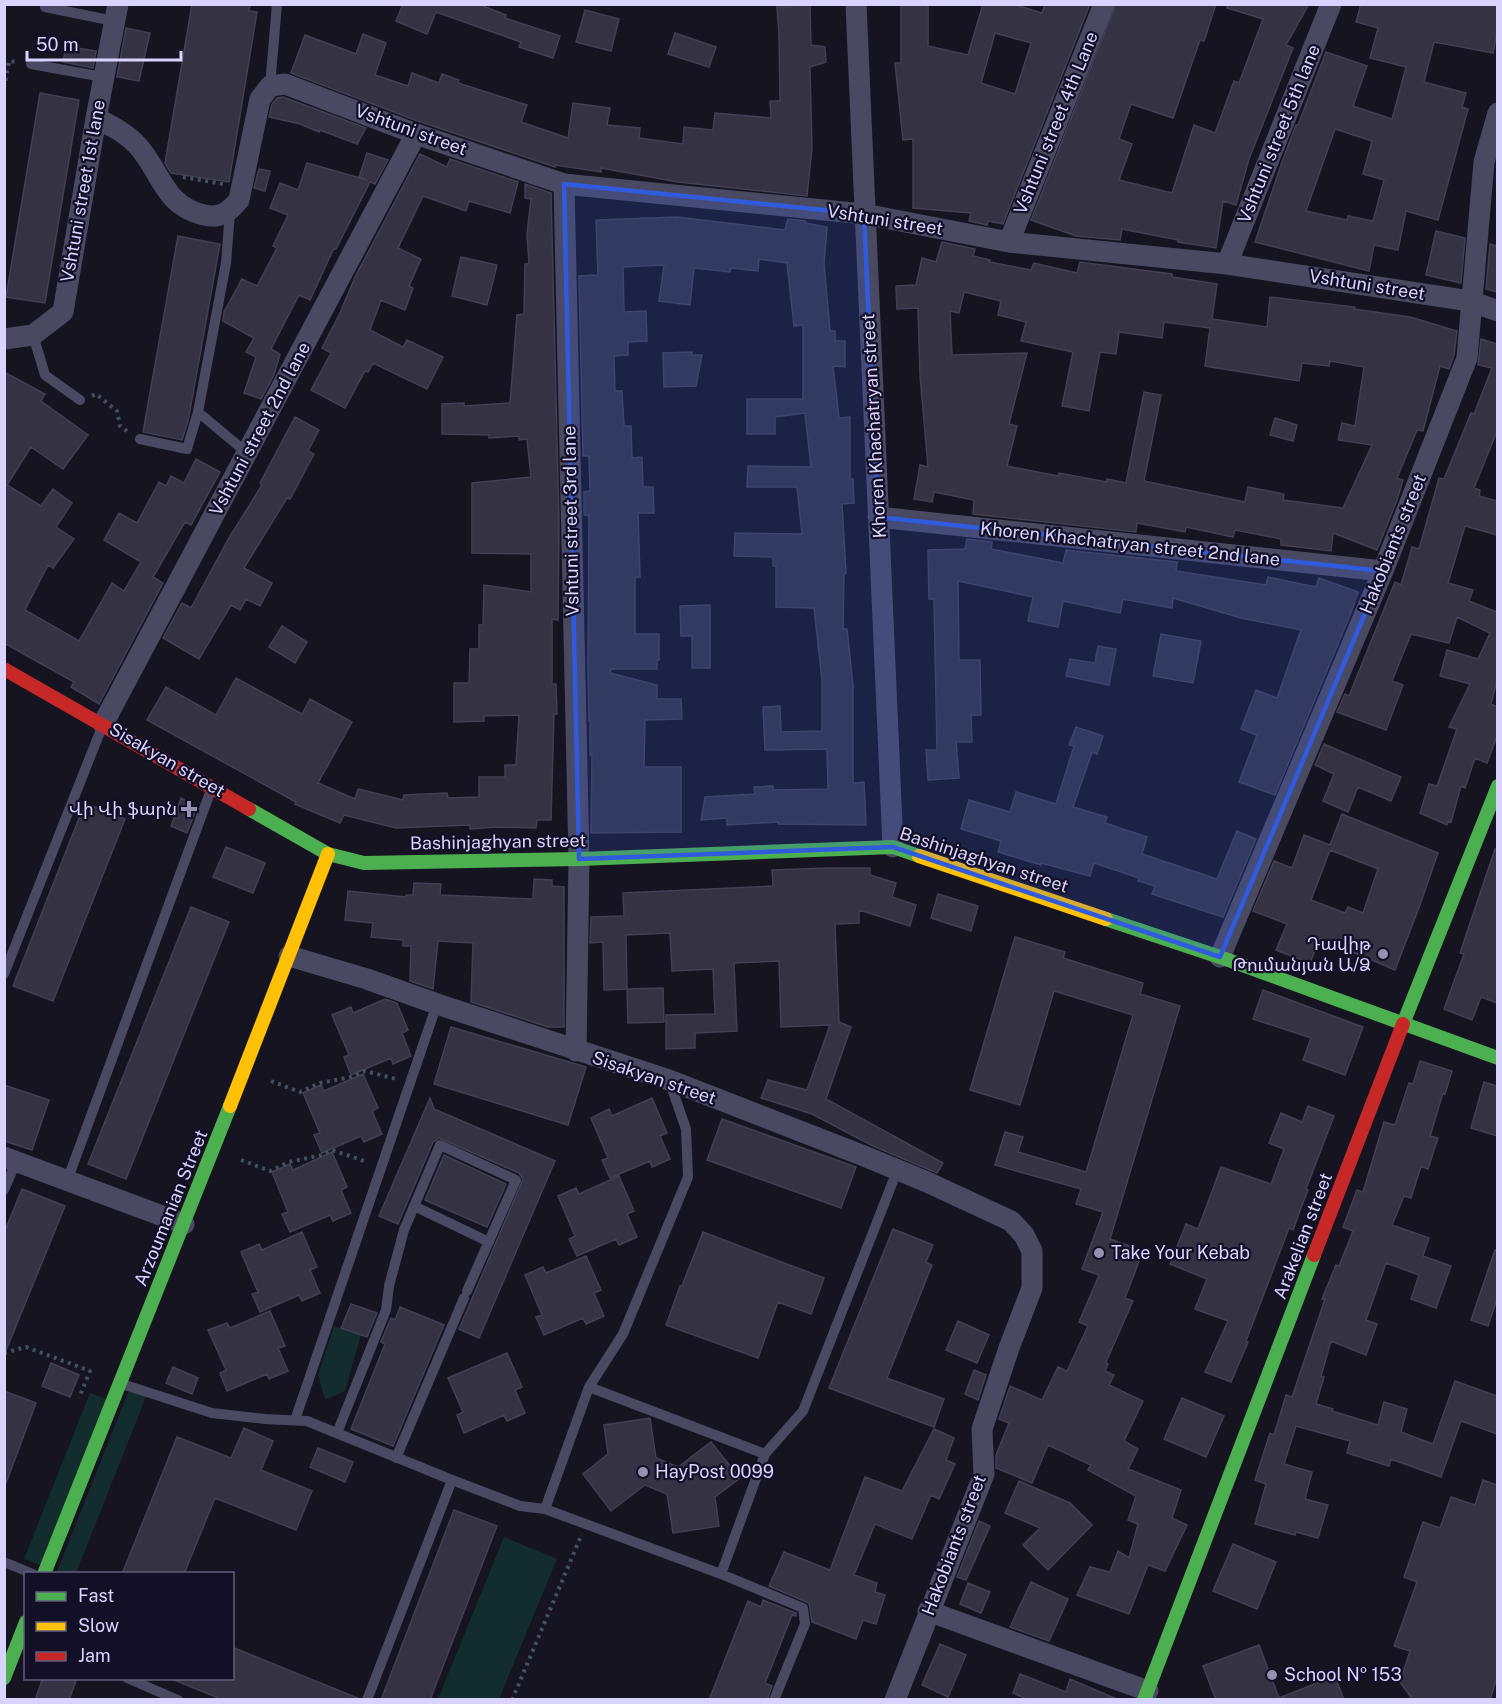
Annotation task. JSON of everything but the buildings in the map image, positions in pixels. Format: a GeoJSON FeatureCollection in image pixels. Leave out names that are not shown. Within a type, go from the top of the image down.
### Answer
{"type":"FeatureCollection","features":[{"type":"Feature","properties":{"kind":"main road","name":"Sisakyan street"},"geometry":{"type":"LineString","coordinates":[[4,669],[213,786],[328,854]]}},
{"type":"Feature","properties":{"kind":"main road","name":"Arakelian street"},"geometry":{"type":"LineString","coordinates":[[1146,1695],[1403,1023],[1497,786]]}},
{"type":"Feature","properties":{"kind":"main road","name":"Bashinjaghyan street"},"geometry":{"type":"LineString","coordinates":[[328,854],[364,863],[892,847],[1220,957],[1497,1058]]}},
{"type":"Feature","properties":{"kind":"main road","name":"Arzoumanian Street"},"geometry":{"type":"LineString","coordinates":[[45,1572],[184,1224],[328,854]]}},
{"type":"Feature","properties":{"kind":"main road"},"geometry":{"type":"LineString","coordinates":[[4,1678],[24,1631]]}},
{"type":"Feature","properties":{"kind":"street","name":"Khoren Khachatryan street"},"geometry":{"type":"LineString","coordinates":[[855,4],[892,847]]}},
{"type":"Feature","properties":{"kind":"street","name":"Vshtuni street 4th Lane"},"geometry":{"type":"LineString","coordinates":[[1009,242],[1104,4]]}},
{"type":"Feature","properties":{"kind":"street","name":"Vshtuni street 5th lane"},"geometry":{"type":"LineString","coordinates":[[1227,264],[1331,4]]}},
{"type":"Feature","properties":{"kind":"street","name":"Vshtuni street 1st lane"},"geometry":{"type":"LineString","coordinates":[[4,339],[33,335],[63,312],[103,76],[116,13]]}},
{"type":"Feature","properties":{"kind":"street","name":"Vshtuni street"},"geometry":{"type":"LineString","coordinates":[[278,85],[564,184],[864,214],[1009,242],[1227,264],[1470,301],[1497,311]]}},
{"type":"Feature","properties":{"kind":"street"},"geometry":{"type":"LineString","coordinates":[[96,118],[123,131],[140,148],[175,202],[192,212],[214,218],[230,212],[239,200],[260,99],[278,85]]}},
{"type":"Feature","properties":{"kind":"street","name":"Hakobiants street"},"geometry":{"type":"LineString","coordinates":[[1220,957],[1383,571],[1467,358],[1470,301],[1484,162],[1497,113]]}},
{"type":"Feature","properties":{"kind":"street","name":"Vshtuni street 2nd lane"},"geometry":{"type":"LineString","coordinates":[[103,724],[416,134]]}},
{"type":"Feature","properties":{"kind":"street","name":"Vshtuni street 3rd lane"},"geometry":{"type":"LineString","coordinates":[[564,184],[579,858],[576,1051]]}},
{"type":"Feature","properties":{"kind":"street","name":"Khoren Khachatryan street 2nd lane"},"geometry":{"type":"LineString","coordinates":[[878,517],[1383,571]]}},
{"type":"Feature","properties":{"kind":"street","name":"Sisakyan street"},"geometry":{"type":"LineString","coordinates":[[289,956],[367,979],[437,1005],[669,1080],[864,1155],[1011,1221]]}},
{"type":"Feature","properties":{"kind":"street"},"geometry":{"type":"LineString","coordinates":[[10,1160],[184,1224]]}},
{"type":"Feature","properties":{"kind":"street","name":"Hakobiants street"},"geometry":{"type":"LineString","coordinates":[[895,1700],[928,1611],[984,1474],[982,1430],[1032,1288],[1032,1251],[1024,1235],[1011,1221]]}},
{"type":"Feature","properties":{"kind":"street"},"geometry":{"type":"LineString","coordinates":[[928,1611],[1146,1695]]}},
{"type":"Feature","properties":{"kind":"lane"},"geometry":{"type":"LineString","coordinates":[[277,4],[278,85]]}},
{"type":"Feature","properties":{"kind":"lane"},"geometry":{"type":"LineString","coordinates":[[45,8],[116,13]]}},
{"type":"Feature","properties":{"kind":"lane"},"geometry":{"type":"LineString","coordinates":[[32,64],[103,76]]}},
{"type":"Feature","properties":{"kind":"lane"},"geometry":{"type":"LineString","coordinates":[[140,439],[187,449],[198,412],[226,263],[230,212]]}},
{"type":"Feature","properties":{"kind":"lane"},"geometry":{"type":"LineString","coordinates":[[33,335],[45,375],[80,399]]}},
{"type":"Feature","properties":{"kind":"lane"},"geometry":{"type":"LineString","coordinates":[[198,412],[247,453]]}},
{"type":"Feature","properties":{"kind":"lane"},"geometry":{"type":"LineString","coordinates":[[4,974],[103,724]]}},
{"type":"Feature","properties":{"kind":"lane"},"geometry":{"type":"LineString","coordinates":[[67,1181],[213,786]]}},
{"type":"Feature","properties":{"kind":"lane"},"geometry":{"type":"LineString","coordinates":[[295,1420],[437,1005]]}},
{"type":"Feature","properties":{"kind":"lane"},"geometry":{"type":"LineString","coordinates":[[545,1509],[589,1387],[623,1334],[688,1177],[686,1129],[669,1080]]}},
{"type":"Feature","properties":{"kind":"lane"},"geometry":{"type":"LineString","coordinates":[[337,1433],[386,1310],[392,1274],[404,1230],[440,1145],[516,1180],[396,1458]]}},
{"type":"Feature","properties":{"kind":"lane"},"geometry":{"type":"LineString","coordinates":[[4,1190],[10,1160]]}},
{"type":"Feature","properties":{"kind":"lane"},"geometry":{"type":"LineString","coordinates":[[721,1574],[765,1454],[803,1411],[897,1171]]}},
{"type":"Feature","properties":{"kind":"lane"},"geometry":{"type":"LineString","coordinates":[[414,1206],[489,1242]]}},
{"type":"Feature","properties":{"kind":"lane"},"geometry":{"type":"LineString","coordinates":[[120,1384],[212,1413],[307,1421],[520,1506],[545,1509],[721,1574],[802,1608],[805,1624],[774,1700]]}},
{"type":"Feature","properties":{"kind":"lane"},"geometry":{"type":"LineString","coordinates":[[589,1387],[765,1454]]}},
{"type":"Feature","properties":{"kind":"lane"},"geometry":{"type":"LineString","coordinates":[[367,1700],[452,1480]]}},
{"type":"Feature","properties":{"kind":"lane"},"geometry":{"type":"LineString","coordinates":[[4,1562],[28,1572]]}},
{"type":"Feature","properties":{"kind":"lane"},"geometry":{"type":"LineString","coordinates":[[132,1680],[178,1700]]}},
{"type":"Feature","properties":{"kind":"path"},"geometry":{"type":"LineString","coordinates":[[4,88],[9,61],[32,64]]}},
{"type":"Feature","properties":{"kind":"path"},"geometry":{"type":"LineString","coordinates":[[155,172],[242,187]]}},
{"type":"Feature","properties":{"kind":"path"},"geometry":{"type":"LineString","coordinates":[[80,399],[96,394],[117,411],[120,426],[140,439]]}},
{"type":"Feature","properties":{"kind":"path"},"geometry":{"type":"LineString","coordinates":[[271,1081],[300,1092],[320,1083],[351,1077],[365,1071],[411,1083]]}},
{"type":"Feature","properties":{"kind":"path"},"geometry":{"type":"LineString","coordinates":[[241,1160],[270,1171],[290,1162],[322,1155],[332,1150],[382,1168]]}},
{"type":"Feature","properties":{"kind":"path"},"geometry":{"type":"LineString","coordinates":[[4,1353],[26,1347],[90,1371],[79,1398]]}},
{"type":"Feature","properties":{"kind":"path"},"geometry":{"type":"LineString","coordinates":[[512,1700],[586,1524]]}},
{"type":"Feature","properties":{"kind":"highlighted area"},"geometry":{"type":"Polygon","coordinates":[[[564,184],[864,214],[878,517],[1383,571],[1220,957],[893,847],[579,859],[564,184]]]}},
{"type":"Feature","properties":{"kind":"green space"},"geometry":{"type":"Polygon","coordinates":[[[334,1326],[361,1335],[345,1391],[325,1400],[318,1375],[334,1326]]]}},
{"type":"Feature","properties":{"kind":"green space"},"geometry":{"type":"Polygon","coordinates":[[[131,1385],[148,1392],[76,1572],[57,1572],[131,1385]]]}},
{"type":"Feature","properties":{"kind":"green space"},"geometry":{"type":"Polygon","coordinates":[[[90,1393],[107,1399],[40,1565],[24,1559],[90,1393]]]}},
{"type":"Feature","properties":{"kind":"green space"},"geometry":{"type":"Polygon","coordinates":[[[504,1537],[557,1559],[499,1699],[438,1699],[504,1537]]]}},
{"type":"Feature","properties":{"kind":"traffic: fast"},"geometry":{"type":"LineString","coordinates":[[1403,1024],[1498,786]]}},
{"type":"Feature","properties":{"kind":"traffic: fast"},"geometry":{"type":"LineString","coordinates":[[249,809],[328,854],[364,863],[579,859],[893,847],[919,856]]}},
{"type":"Feature","properties":{"kind":"traffic: fast"},"geometry":{"type":"LineString","coordinates":[[1106,919],[1220,957],[1498,1058]]}},
{"type":"Feature","properties":{"kind":"traffic: fast"},"geometry":{"type":"LineString","coordinates":[[45,1572],[230,1106]]}},
{"type":"Feature","properties":{"kind":"traffic: fast"},"geometry":{"type":"LineString","coordinates":[[1144,1700],[1314,1255]]}},
{"type":"Feature","properties":{"kind":"traffic: fast"},"geometry":{"type":"LineString","coordinates":[[4,1678],[24,1627]]}},
{"type":"Feature","properties":{"kind":"traffic: slow"},"geometry":{"type":"LineString","coordinates":[[230,1106],[328,854]]}},
{"type":"Feature","properties":{"kind":"traffic: slow"},"geometry":{"type":"LineString","coordinates":[[919,856],[1106,919]]}},
{"type":"Feature","properties":{"kind":"traffic: jam"},"geometry":{"type":"LineString","coordinates":[[4,669],[249,809]]}},
{"type":"Feature","properties":{"kind":"traffic: jam"},"geometry":{"type":"LineString","coordinates":[[1314,1255],[1403,1024]]}},
{"type":"Feature","properties":{"kind":"place","name":"Վի Վի ֆարն"},"geometry":{"type":"Point","coordinates":[189,809]}},
{"type":"Feature","properties":{"kind":"place","name":"Դավիթ Թումանյան Ա/Ձ"},"geometry":{"type":"Point","coordinates":[1383,954]}},
{"type":"Feature","properties":{"kind":"place","name":"Take Your Kebab"},"geometry":{"type":"Point","coordinates":[1099,1253]}},
{"type":"Feature","properties":{"kind":"place","name":"HayPost 0099"},"geometry":{"type":"Point","coordinates":[643,1472]}},
{"type":"Feature","properties":{"kind":"place","name":"School № 153"},"geometry":{"type":"Point","coordinates":[1272,1675]}}]}
